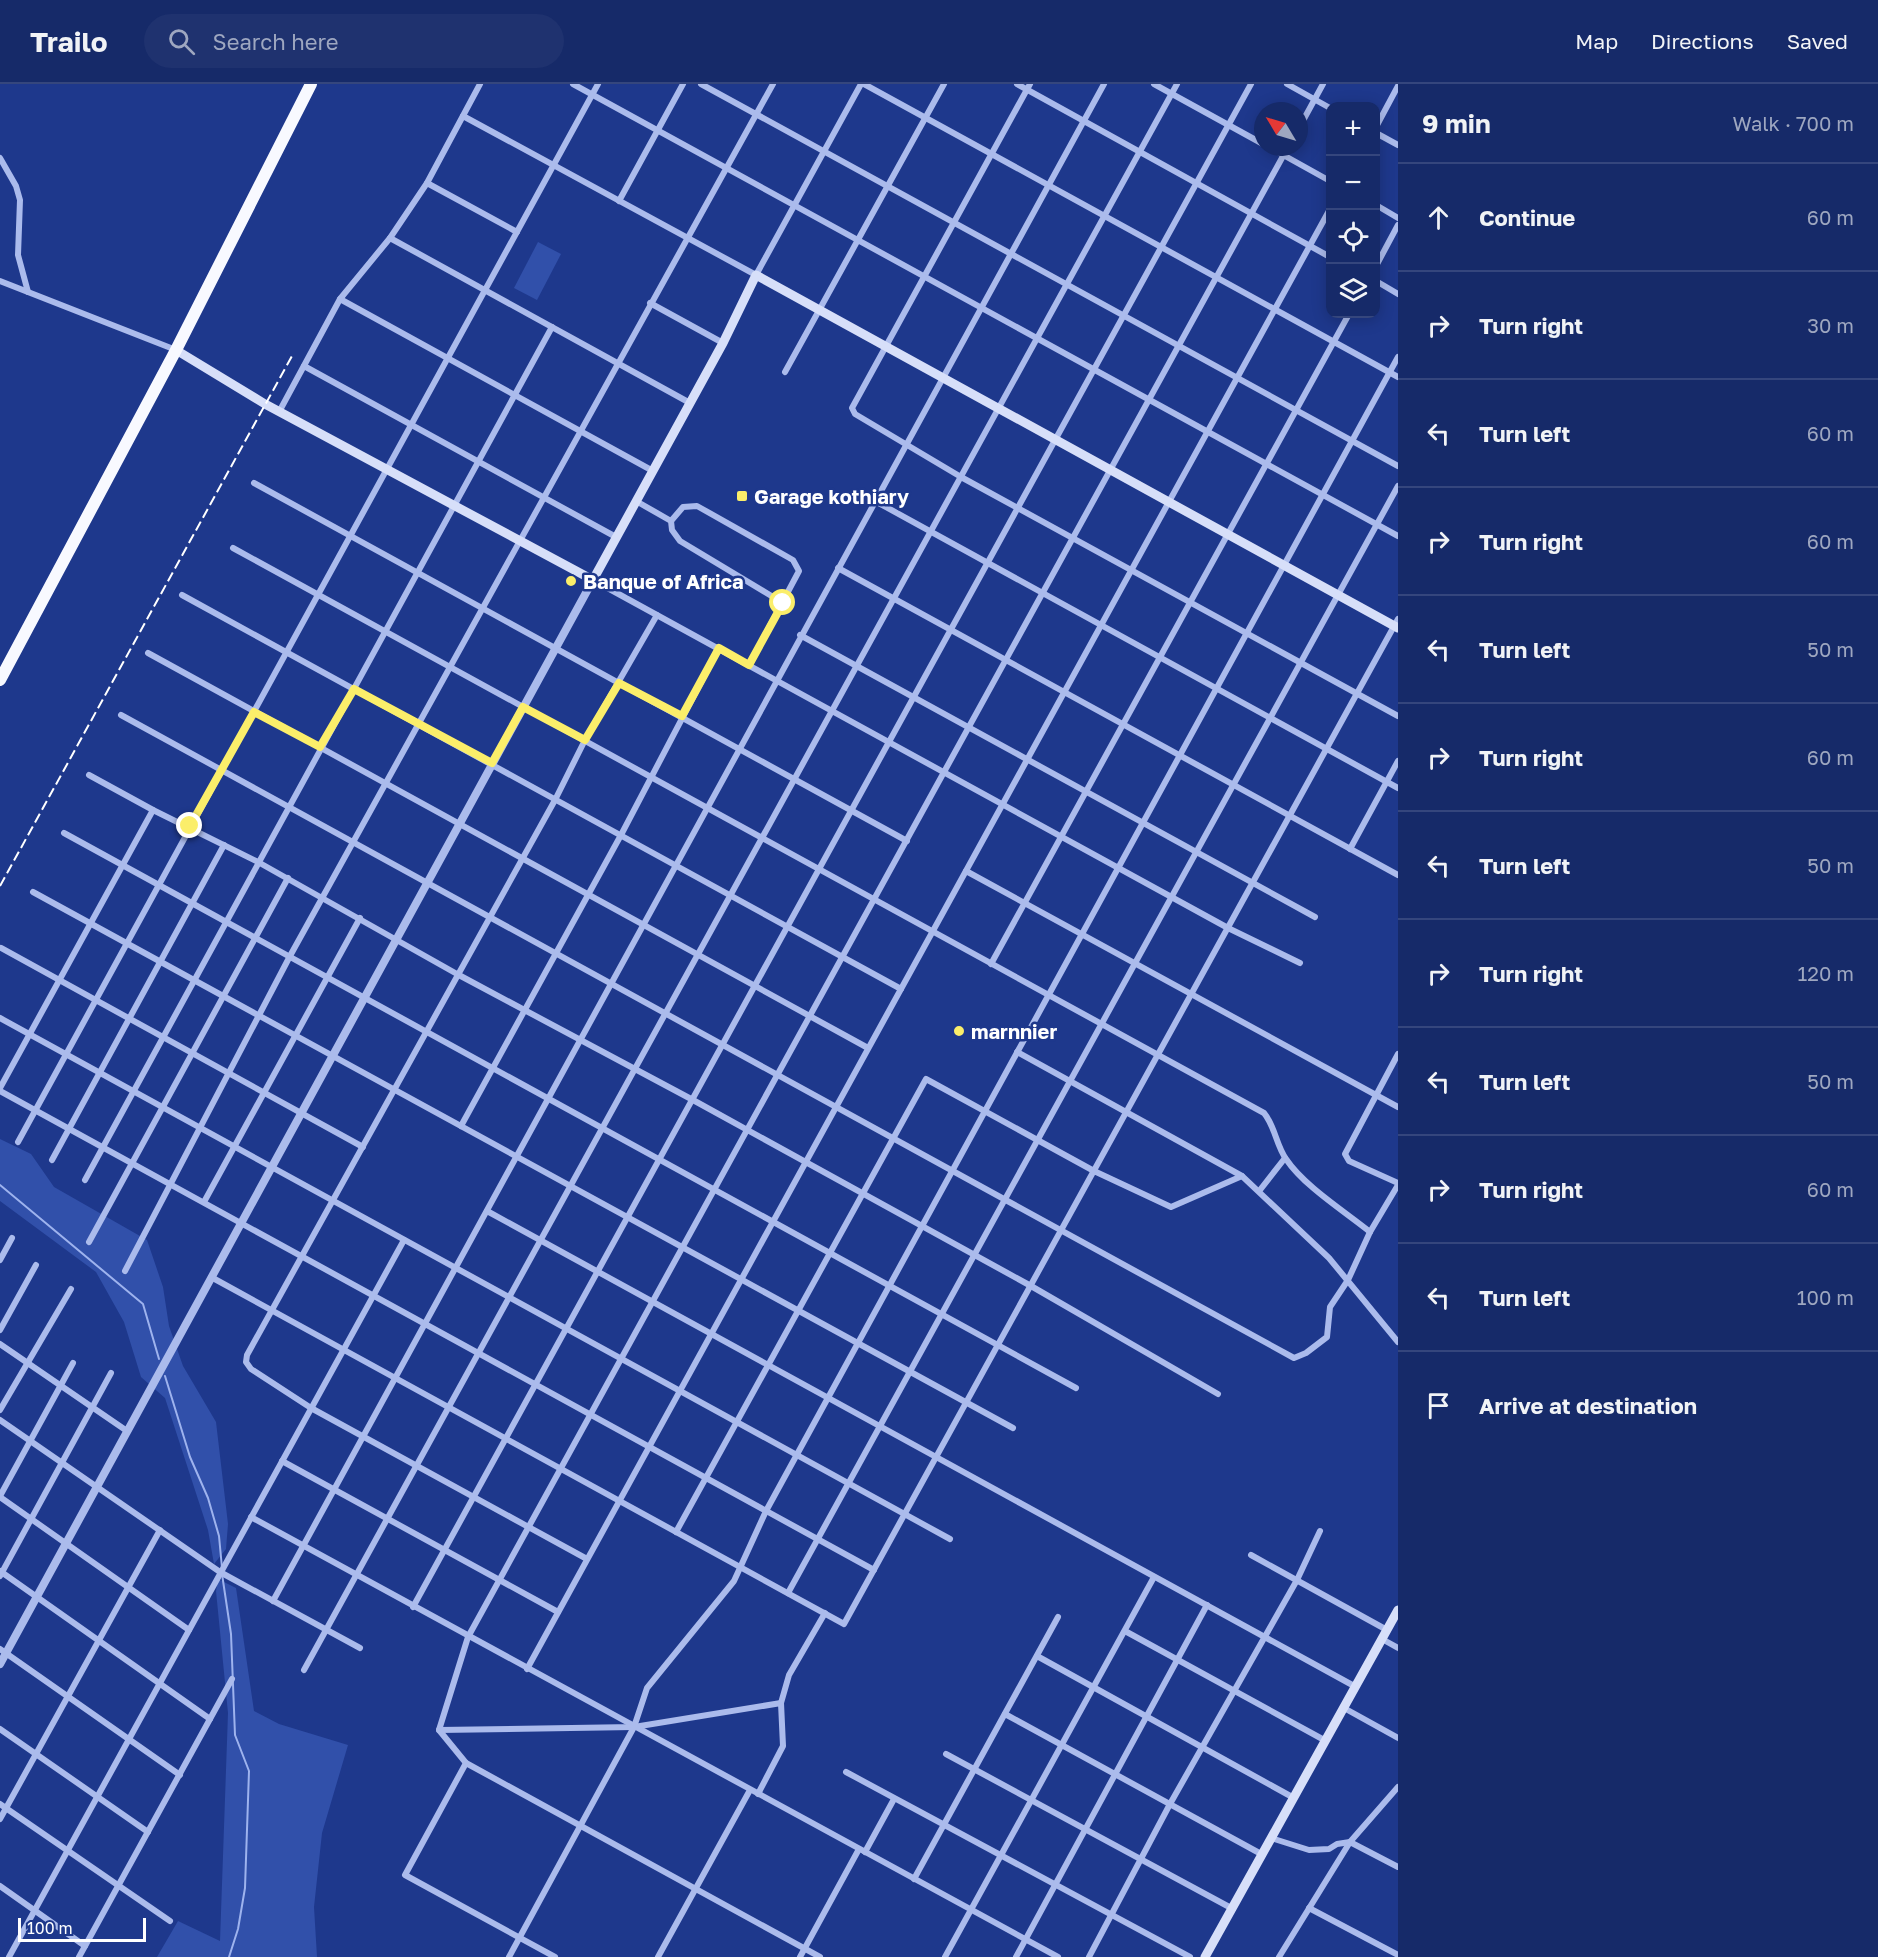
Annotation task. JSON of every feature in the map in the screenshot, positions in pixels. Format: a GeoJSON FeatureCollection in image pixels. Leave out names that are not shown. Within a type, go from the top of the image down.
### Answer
{"type":"FeatureCollection","features":[{"type":"Feature","properties":{"kind":"highway"},"geometry":{"type":"LineString","coordinates":[[0,680],[176,350],[311,84]]}},
{"type":"Feature","properties":{"kind":"main road"},"geometry":{"type":"LineString","coordinates":[[176,350],[279,412],[593,580],[723,343],[756,275],[1338,595],[1397,624]]}},
{"type":"Feature","properties":{"kind":"main road"},"geometry":{"type":"LineString","coordinates":[[1205,1957],[1398,1610]]}},
{"type":"Feature","properties":{"kind":"street"},"geometry":{"type":"LineString","coordinates":[[279,412],[340,299],[390,238],[427,183],[480,84]]}},
{"type":"Feature","properties":{"kind":"street"},"geometry":{"type":"LineString","coordinates":[[573,84],[1398,536]]}},
{"type":"Feature","properties":{"kind":"street"},"geometry":{"type":"LineString","coordinates":[[18,1142],[598,84]]}},
{"type":"Feature","properties":{"kind":"street"},"geometry":{"type":"LineString","coordinates":[[619,201],[683,84]]}},
{"type":"Feature","properties":{"kind":"street"},"geometry":{"type":"LineString","coordinates":[[701,84],[1398,466]]}},
{"type":"Feature","properties":{"kind":"street"},"geometry":{"type":"LineString","coordinates":[[125,1270],[261,1016],[290,956],[355,843],[481,607],[545,497],[686,237],[773,84]]}},
{"type":"Feature","properties":{"kind":"street"},"geometry":{"type":"LineString","coordinates":[[463,116],[756,275],[863,84],[1398,377]]}},
{"type":"Feature","properties":{"kind":"street"},"geometry":{"type":"LineString","coordinates":[[785,372],[944,84]]}},
{"type":"Feature","properties":{"kind":"street"},"geometry":{"type":"LineString","coordinates":[[1017,84],[1029,87],[1083,121],[1326,254]]}},
{"type":"Feature","properties":{"kind":"street"},"geometry":{"type":"LineString","coordinates":[[273,1601],[740,749],[800,634],[1104,84]]}},
{"type":"Feature","properties":{"kind":"street"},"geometry":{"type":"LineString","coordinates":[[1154,84],[1254,139]]}},
{"type":"Feature","properties":{"kind":"street"},"geometry":{"type":"LineString","coordinates":[[304,1670],[1177,84]]}},
{"type":"Feature","properties":{"kind":"street"},"geometry":{"type":"LineString","coordinates":[[413,1606],[1251,84]]}},
{"type":"Feature","properties":{"kind":"street"},"geometry":{"type":"LineString","coordinates":[[1287,84],[1326,106]]}},
{"type":"Feature","properties":{"kind":"street"},"geometry":{"type":"LineString","coordinates":[[1308,112],[1323,84]]}},
{"type":"Feature","properties":{"kind":"street"},"geometry":{"type":"LineString","coordinates":[[1380,120],[1398,86]]}},
{"type":"Feature","properties":{"kind":"street"},"geometry":{"type":"LineString","coordinates":[[1029,87],[852,408],[860,419],[961,477],[1398,716]]}},
{"type":"Feature","properties":{"kind":"street"},"geometry":{"type":"LineString","coordinates":[[1380,135],[1398,145]]}},
{"type":"Feature","properties":{"kind":"street"},"geometry":{"type":"LineString","coordinates":[[439,1730],[468,1637],[1283,156]]}},
{"type":"Feature","properties":{"kind":"street"},"geometry":{"type":"LineString","coordinates":[[1286,156],[1326,179]]}},
{"type":"Feature","properties":{"kind":"street"},"geometry":{"type":"LineString","coordinates":[[0,158],[16,186],[20,200],[18,255],[28,292]]}},
{"type":"Feature","properties":{"kind":"street"},"geometry":{"type":"LineString","coordinates":[[427,183],[517,232]]}},
{"type":"Feature","properties":{"kind":"street"},"geometry":{"type":"LineString","coordinates":[[1380,207],[1398,218]]}},
{"type":"Feature","properties":{"kind":"street"},"geometry":{"type":"LineString","coordinates":[[527,1669],[1329,210]]}},
{"type":"Feature","properties":{"kind":"street"},"geometry":{"type":"LineString","coordinates":[[1377,264],[1398,225]]}},
{"type":"Feature","properties":{"kind":"street"},"geometry":{"type":"LineString","coordinates":[[390,238],[690,403]]}},
{"type":"Feature","properties":{"kind":"street"},"geometry":{"type":"LineString","coordinates":[[0,281],[176,350]]}},
{"type":"Feature","properties":{"kind":"street"},"geometry":{"type":"LineString","coordinates":[[1380,283],[1398,294]]}},
{"type":"Feature","properties":{"kind":"street"},"geometry":{"type":"LineString","coordinates":[[340,299],[653,471]]}},
{"type":"Feature","properties":{"kind":"street"},"geometry":{"type":"LineString","coordinates":[[650,303],[723,343]]}},
{"type":"Feature","properties":{"kind":"street"},"geometry":{"type":"LineString","coordinates":[[992,964],[1347,318]]}},
{"type":"Feature","properties":{"kind":"street"},"geometry":{"type":"LineString","coordinates":[[85,1180],[320,747],[418,573],[477,460],[552,327]]}},
{"type":"Feature","properties":{"kind":"street"},"geometry":{"type":"LineString","coordinates":[[509,1957],[634,1727],[647,1688],[734,1581],[766,1511],[1398,357]]}},
{"type":"Feature","properties":{"kind":"street"},"geometry":{"type":"LineString","coordinates":[[304,366],[616,537]]}},
{"type":"Feature","properties":{"kind":"street"},"geometry":{"type":"LineString","coordinates":[[254,483],[907,840]]}},
{"type":"Feature","properties":{"kind":"street"},"geometry":{"type":"LineString","coordinates":[[788,1593],[1398,486]]}},
{"type":"Feature","properties":{"kind":"street"},"geometry":{"type":"LineString","coordinates":[[636,501],[671,521]]}},
{"type":"Feature","properties":{"kind":"street"},"geometry":{"type":"LineString","coordinates":[[875,501],[1398,788]]}},
{"type":"Feature","properties":{"kind":"street"},"geometry":{"type":"LineString","coordinates":[[749,665],[783,603],[799,571],[793,560],[697,506],[683,507],[671,521],[672,530],[680,541],[783,603]]}},
{"type":"Feature","properties":{"kind":"street"},"geometry":{"type":"LineString","coordinates":[[233,548],[1264,1113],[1285,1158],[1300,1176],[1370,1232]]}},
{"type":"Feature","properties":{"kind":"street"},"geometry":{"type":"LineString","coordinates":[[838,568],[1398,875]]}},
{"type":"Feature","properties":{"kind":"street"},"geometry":{"type":"LineString","coordinates":[[0,1664],[3,1651],[37,1597],[593,580],[1228,928],[1300,963]]}},
{"type":"Feature","properties":{"kind":"street"},"geometry":{"type":"LineString","coordinates":[[182,595],[901,989]]}},
{"type":"Feature","properties":{"kind":"street"},"geometry":{"type":"LineString","coordinates":[[587,1559],[311,1408],[257,1374],[246,1362],[247,1355],[555,800],[585,740],[657,615]]}},
{"type":"Feature","properties":{"kind":"street"},"geometry":{"type":"LineString","coordinates":[[211,1277],[844,1624],[1326,748],[1397,624]]}},
{"type":"Feature","properties":{"kind":"street"},"geometry":{"type":"LineString","coordinates":[[800,634],[1315,917]]}},
{"type":"Feature","properties":{"kind":"street"},"geometry":{"type":"LineString","coordinates":[[461,1125],[621,835],[719,648]]}},
{"type":"Feature","properties":{"kind":"street"},"geometry":{"type":"LineString","coordinates":[[148,653],[868,1048]]}},
{"type":"Feature","properties":{"kind":"street"},"geometry":{"type":"LineString","coordinates":[[121,715],[1294,1358],[1327,1337],[1328,1311],[1348,1280],[1370,1232],[1398,1184],[1349,1161],[1345,1154],[1398,1054]]}},
{"type":"Feature","properties":{"kind":"street"},"geometry":{"type":"LineString","coordinates":[[1350,849],[1398,761]]}},
{"type":"Feature","properties":{"kind":"street"},"geometry":{"type":"LineString","coordinates":[[89,775],[288,878],[457,974],[581,1038],[1031,1286],[1218,1394]]}},
{"type":"Feature","properties":{"kind":"street"},"geometry":{"type":"LineString","coordinates":[[153,810],[0,1090],[874,1570]]}},
{"type":"Feature","properties":{"kind":"street"},"geometry":{"type":"LineString","coordinates":[[64,833],[1076,1388]]}},
{"type":"Feature","properties":{"kind":"street"},"geometry":{"type":"LineString","coordinates":[[52,1160],[224,845]]}},
{"type":"Feature","properties":{"kind":"street"},"geometry":{"type":"LineString","coordinates":[[966,871],[1398,1107]]}},
{"type":"Feature","properties":{"kind":"street"},"geometry":{"type":"LineString","coordinates":[[88,1242],[288,878]]}},
{"type":"Feature","properties":{"kind":"street"},"geometry":{"type":"LineString","coordinates":[[33,892],[1013,1428]]}},
{"type":"Feature","properties":{"kind":"street"},"geometry":{"type":"LineString","coordinates":[[204,1203],[360,918]]}},
{"type":"Feature","properties":{"kind":"street"},"geometry":{"type":"LineString","coordinates":[[1,948],[363,1147]]}},
{"type":"Feature","properties":{"kind":"street"},"geometry":{"type":"LineString","coordinates":[[0,1018],[950,1539]]}},
{"type":"Feature","properties":{"kind":"street"},"geometry":{"type":"LineString","coordinates":[[1017,1052],[1242,1176],[1260,1190],[1269,1204],[1311,1241],[1348,1280],[1398,1342]]}},
{"type":"Feature","properties":{"kind":"street"},"geometry":{"type":"LineString","coordinates":[[676,1532],[926,1079],[1094,1171],[1171,1208],[1242,1176]]}},
{"type":"Feature","properties":{"kind":"street"},"geometry":{"type":"LineString","coordinates":[[1260,1190],[1285,1158]]}},
{"type":"Feature","properties":{"kind":"street"},"geometry":{"type":"LineString","coordinates":[[487,1211],[1356,1687]]}},
{"type":"Feature","properties":{"kind":"street"},"geometry":{"type":"LineString","coordinates":[[0,1260],[12,1238]]}},
{"type":"Feature","properties":{"kind":"street"},"geometry":{"type":"LineString","coordinates":[[9,1957],[404,1240]]}},
{"type":"Feature","properties":{"kind":"street"},"geometry":{"type":"LineString","coordinates":[[0,1330],[36,1265]]}},
{"type":"Feature","properties":{"kind":"street"},"geometry":{"type":"LineString","coordinates":[[0,1410],[71,1289]]}},
{"type":"Feature","properties":{"kind":"street"},"geometry":{"type":"LineString","coordinates":[[0,1344],[128,1431]]}},
{"type":"Feature","properties":{"kind":"street"},"geometry":{"type":"LineString","coordinates":[[73,1363],[0,1496],[189,1630]]}},
{"type":"Feature","properties":{"kind":"street"},"geometry":{"type":"LineString","coordinates":[[111,1373],[1,1573],[210,1719]]}},
{"type":"Feature","properties":{"kind":"street"},"geometry":{"type":"LineString","coordinates":[[0,1420],[220,1572],[360,1648]]}},
{"type":"Feature","properties":{"kind":"street"},"geometry":{"type":"LineString","coordinates":[[282,1461],[558,1612]]}},
{"type":"Feature","properties":{"kind":"street"},"geometry":{"type":"LineString","coordinates":[[251,1517],[1058,1957]]}},
{"type":"Feature","properties":{"kind":"street"},"geometry":{"type":"LineString","coordinates":[[0,1819],[3,1806],[36,1754],[159,1530]]}},
{"type":"Feature","properties":{"kind":"street"},"geometry":{"type":"LineString","coordinates":[[1089,1957],[1170,1804],[1297,1580],[1320,1532]]}},
{"type":"Feature","properties":{"kind":"street"},"geometry":{"type":"LineString","coordinates":[[1251,1555],[1387,1630]]}},
{"type":"Feature","properties":{"kind":"street"},"geometry":{"type":"LineString","coordinates":[[945,1957],[1154,1577]]}},
{"type":"Feature","properties":{"kind":"street"},"geometry":{"type":"LineString","coordinates":[[1016,1957],[1207,1605]]}},
{"type":"Feature","properties":{"kind":"street"},"geometry":{"type":"LineString","coordinates":[[758,1794],[783,1746],[781,1702],[789,1675],[825,1613]]}},
{"type":"Feature","properties":{"kind":"street"},"geometry":{"type":"LineString","coordinates":[[914,1879],[1058,1617]]}},
{"type":"Feature","properties":{"kind":"street"},"geometry":{"type":"LineString","coordinates":[[1125,1631],[1326,1741]]}},
{"type":"Feature","properties":{"kind":"street"},"geometry":{"type":"LineString","coordinates":[[1382,1639],[1398,1648]]}},
{"type":"Feature","properties":{"kind":"street"},"geometry":{"type":"LineString","coordinates":[[3,1651],[180,1775]]}},
{"type":"Feature","properties":{"kind":"street"},"geometry":{"type":"LineString","coordinates":[[1036,1656],[1294,1798]]}},
{"type":"Feature","properties":{"kind":"street"},"geometry":{"type":"LineString","coordinates":[[79,1957],[232,1679]]}},
{"type":"Feature","properties":{"kind":"street"},"geometry":{"type":"LineString","coordinates":[[439,1730],[634,1727],[781,1702]]}},
{"type":"Feature","properties":{"kind":"street"},"geometry":{"type":"LineString","coordinates":[[1344,1708],[1398,1738]]}},
{"type":"Feature","properties":{"kind":"street"},"geometry":{"type":"LineString","coordinates":[[1005,1714],[1263,1855]]}},
{"type":"Feature","properties":{"kind":"street"},"geometry":{"type":"LineString","coordinates":[[0,1729],[148,1832]]}},
{"type":"Feature","properties":{"kind":"street"},"geometry":{"type":"LineString","coordinates":[[439,1730],[466,1763],[820,1957]]}},
{"type":"Feature","properties":{"kind":"street"},"geometry":{"type":"LineString","coordinates":[[946,1754],[1233,1909]]}},
{"type":"Feature","properties":{"kind":"street"},"geometry":{"type":"LineString","coordinates":[[466,1763],[405,1875],[555,1957]]}},
{"type":"Feature","properties":{"kind":"street"},"geometry":{"type":"LineString","coordinates":[[846,1772],[1190,1957]]}},
{"type":"Feature","properties":{"kind":"street"},"geometry":{"type":"LineString","coordinates":[[1279,1957],[1350,1842],[1398,1787]]}},
{"type":"Feature","properties":{"kind":"street"},"geometry":{"type":"LineString","coordinates":[[658,1957],[750,1790]]}},
{"type":"Feature","properties":{"kind":"street"},"geometry":{"type":"LineString","coordinates":[[801,1957],[894,1798]]}},
{"type":"Feature","properties":{"kind":"street"},"geometry":{"type":"LineString","coordinates":[[3,1806],[170,1921]]}},
{"type":"Feature","properties":{"kind":"street"},"geometry":{"type":"LineString","coordinates":[[1271,1838],[1309,1850],[1329,1849],[1337,1844],[1350,1842],[1398,1867]]}},
{"type":"Feature","properties":{"kind":"street"},"geometry":{"type":"LineString","coordinates":[[0,1886],[86,1946]]}},
{"type":"Feature","properties":{"kind":"street"},"geometry":{"type":"LineString","coordinates":[[1309,1908],[1398,1955]]}},
{"type":"Feature","properties":{"kind":"shaded area"},"geometry":{"type":"Polygon","coordinates":[[[538,242],[561,254],[537,300],[514,288],[538,242]]]}},
{"type":"Feature","properties":{"kind":"shaded area"},"geometry":{"type":"Polygon","coordinates":[[[0,1139],[31,1154],[54,1187],[147,1240],[163,1287],[169,1326],[183,1366],[216,1422],[228,1524],[226,1549],[214,1564],[208,1530],[165,1398],[141,1377],[124,1322],[96,1272],[0,1201],[0,1139]]]}},
{"type":"Feature","properties":{"kind":"shaded area"},"geometry":{"type":"Polygon","coordinates":[[[218,1579],[236,1588],[254,1711],[279,1724],[348,1745],[322,1833],[314,1907],[317,1957],[157,1957],[178,1921],[220,1941],[228,1713],[216,1591],[218,1579]]]}},
{"type":"Feature","properties":{"kind":"waterway"},"geometry":{"type":"LineString","coordinates":[[0,1185],[143,1304],[159,1359]]}},
{"type":"Feature","properties":{"kind":"waterway"},"geometry":{"type":"LineString","coordinates":[[165,1376],[190,1457],[208,1498],[219,1536],[222,1568]]}},
{"type":"Feature","properties":{"kind":"waterway"},"geometry":{"type":"LineString","coordinates":[[222,1574],[231,1634],[235,1735],[249,1771],[245,1888],[238,1929],[229,1957]]}},
{"type":"Feature","properties":{"kind":"railway"},"geometry":{"type":"LineString","coordinates":[[0,886],[292,356]]}},
{"type":"Feature","properties":{"kind":"place","name":"Garage kothiary"},"geometry":{"type":"Point","coordinates":[742,496]}},
{"type":"Feature","properties":{"kind":"place","name":"Banque of Africa"},"geometry":{"type":"Point","coordinates":[571,581]}},
{"type":"Feature","properties":{"kind":"place","name":"marnnier"},"geometry":{"type":"Point","coordinates":[959,1031]}},
{"type":"Feature","properties":{"kind":"route"},"geometry":{"type":"LineString","coordinates":[[190,826],[254,712],[320,747],[354,689],[492,763],[523,707],[585,740],[619,683],[682,716],[719,648],[749,665],[783,603]]}}]}
